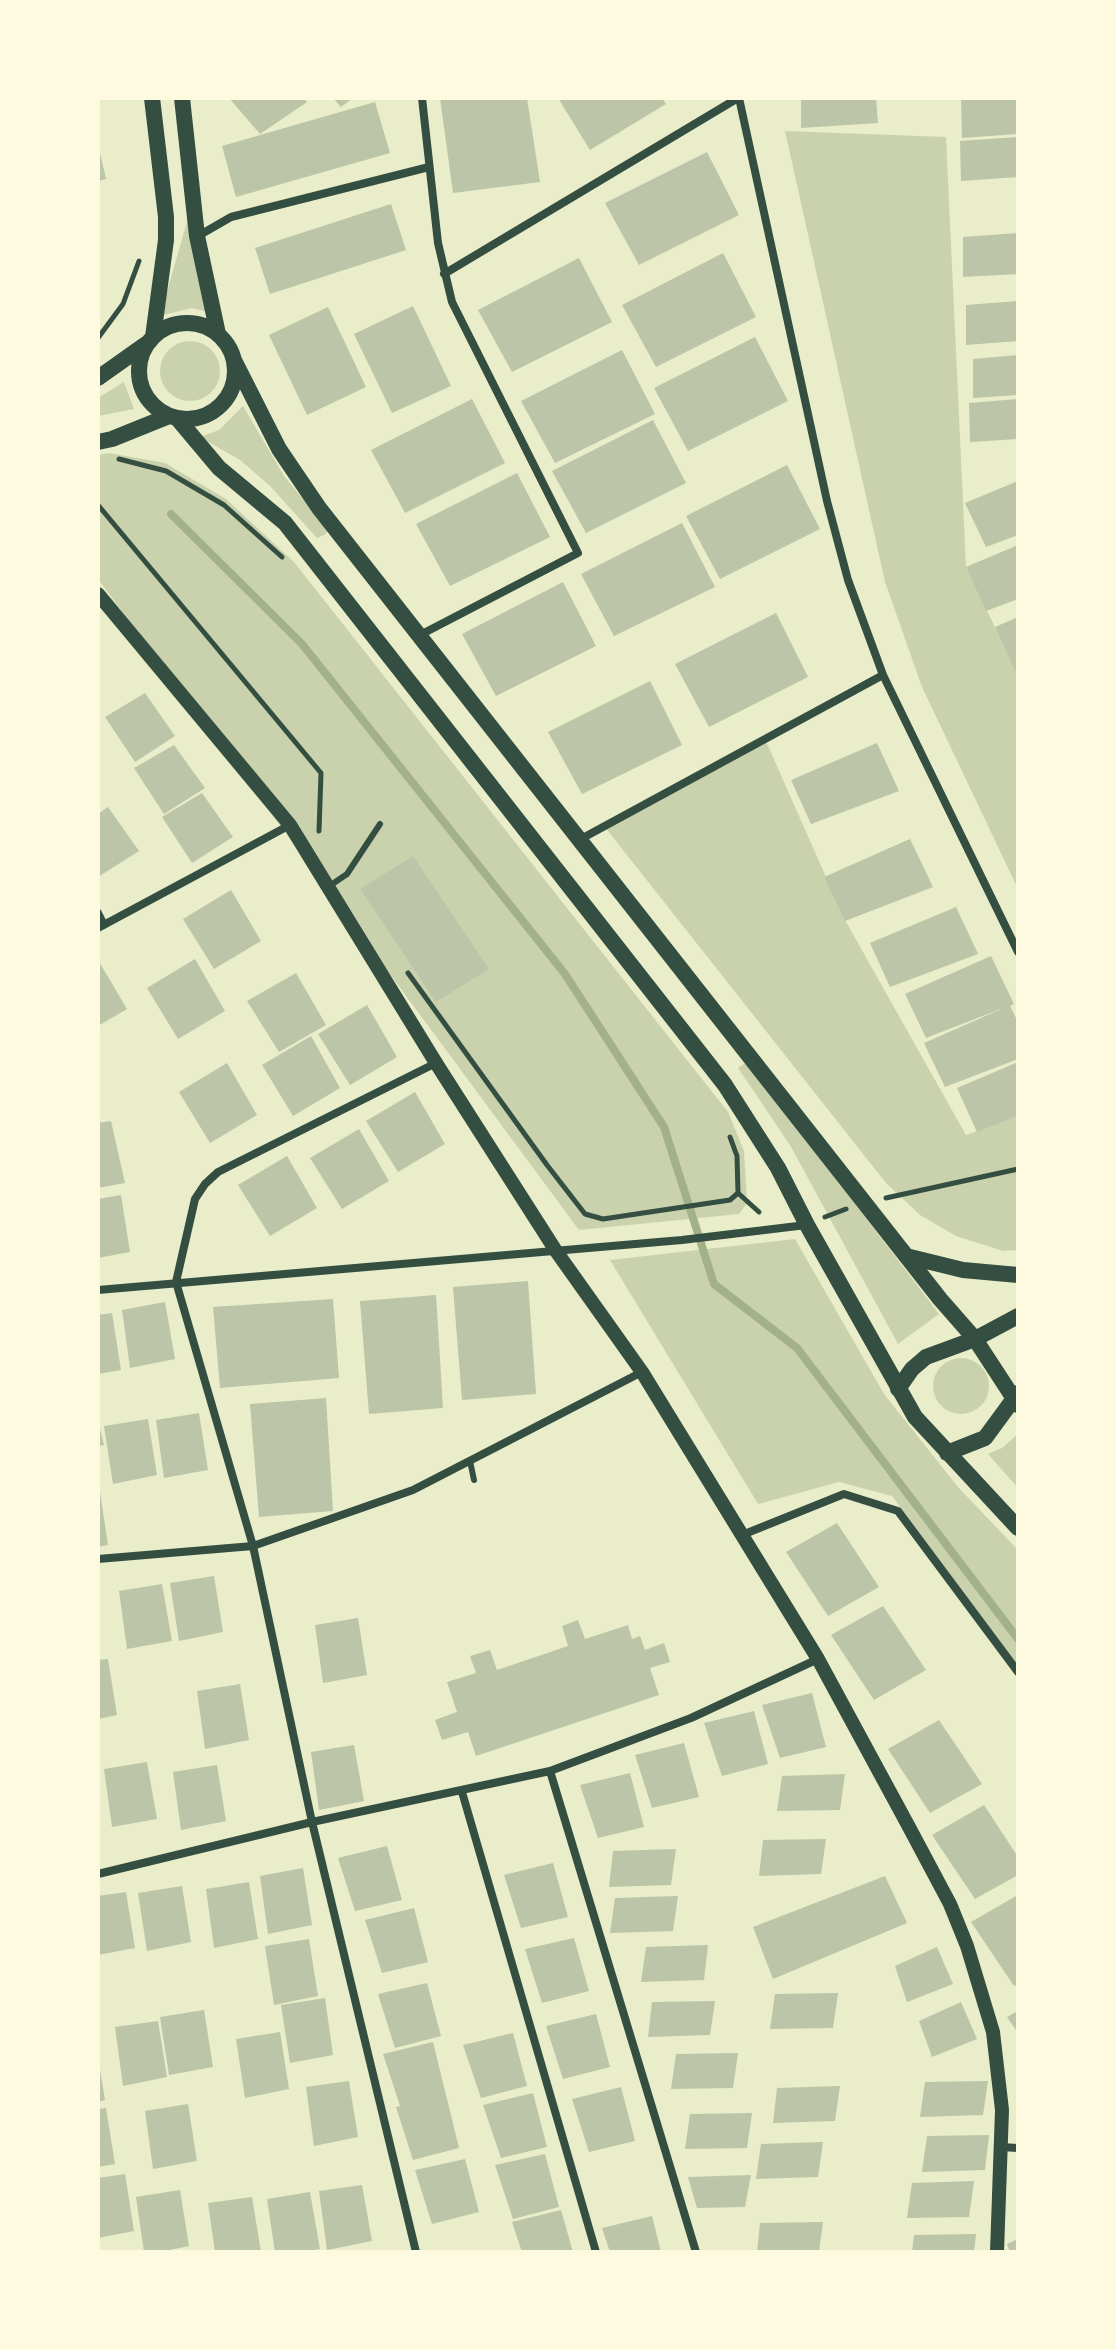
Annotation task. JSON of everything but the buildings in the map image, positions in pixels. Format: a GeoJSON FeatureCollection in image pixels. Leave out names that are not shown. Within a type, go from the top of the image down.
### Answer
{"type":"FeatureCollection","features":[{"type":"Feature","properties":{"kind":"main road"},"geometry":{"type":"LineString","coordinates":[[152,98],[166,240],[150,340],[141,356],[140,385],[157,409],[173,417],[193,419],[209,414],[222,405],[231,391],[235,376],[234,360]]}},
{"type":"Feature","properties":{"kind":"main road"},"geometry":{"type":"LineString","coordinates":[[182,98],[197,236],[218,334]]}},
{"type":"Feature","properties":{"kind":"main road"},"geometry":{"type":"LineString","coordinates":[[98,378],[164,328],[178,324],[192,323],[206,327],[218,334],[228,346],[262,419],[295,475],[319,508],[906,1256],[975,1339],[1017,1399],[985,1438],[947,1453]]}},
{"type":"Feature","properties":{"kind":"main road"},"geometry":{"type":"LineString","coordinates":[[98,442],[173,417]]}},
{"type":"Feature","properties":{"kind":"main road"},"geometry":{"type":"LineString","coordinates":[[173,417],[219,468],[285,523],[725,1085],[778,1168],[915,1417],[1018,1528]]}},
{"type":"Feature","properties":{"kind":"main road"},"geometry":{"type":"LineString","coordinates":[[906,1256],[963,1270],[1018,1275]]}},
{"type":"Feature","properties":{"kind":"main road"},"geometry":{"type":"LineString","coordinates":[[898,1389],[912,1369],[926,1357],[975,1339],[1018,1316]]}},
{"type":"Feature","properties":{"kind":"street"},"geometry":{"type":"LineString","coordinates":[[420,635],[578,553],[452,302],[444,274],[422,98]]}},
{"type":"Feature","properties":{"kind":"street"},"geometry":{"type":"LineString","coordinates":[[444,274],[739,98],[837,541],[883,675],[1018,952]]}},
{"type":"Feature","properties":{"kind":"street"},"geometry":{"type":"LineString","coordinates":[[197,236],[231,217],[429,167]]}},
{"type":"Feature","properties":{"kind":"street"},"geometry":{"type":"LineString","coordinates":[[98,594],[290,825],[556,1251],[642,1372],[818,1659],[950,1904],[967,1946],[993,2032],[1000,2080],[997,2252]]}},
{"type":"Feature","properties":{"kind":"street"},"geometry":{"type":"LineString","coordinates":[[579,840],[883,675]]}},
{"type":"Feature","properties":{"kind":"street"},"geometry":{"type":"LineString","coordinates":[[98,913],[101,926],[290,825]]}},
{"type":"Feature","properties":{"kind":"street"},"geometry":{"type":"LineString","coordinates":[[416,2252],[312,1822],[253,1546],[176,1282],[195,1199],[218,1172],[436,1063]]}},
{"type":"Feature","properties":{"kind":"street"},"geometry":{"type":"LineString","coordinates":[[98,1290],[682,1240],[807,1225]]}},
{"type":"Feature","properties":{"kind":"street"},"geometry":{"type":"LineString","coordinates":[[98,1559],[253,1546],[413,1490],[642,1372]]}},
{"type":"Feature","properties":{"kind":"street"},"geometry":{"type":"LineString","coordinates":[[742,1535],[844,1494],[898,1511],[1018,1672]]}},
{"type":"Feature","properties":{"kind":"street"},"geometry":{"type":"LineString","coordinates":[[98,1874],[312,1822],[550,1771],[691,1718],[818,1659]]}},
{"type":"Feature","properties":{"kind":"street"},"geometry":{"type":"LineString","coordinates":[[550,1771],[696,2252]]}},
{"type":"Feature","properties":{"kind":"street"},"geometry":{"type":"LineString","coordinates":[[462,1792],[596,2252]]}},
{"type":"Feature","properties":{"kind":"street"},"geometry":{"type":"LineString","coordinates":[[1001,2147],[1018,2148]]}},
{"type":"Feature","properties":{"kind":"lane"},"geometry":{"type":"LineString","coordinates":[[328,887],[347,874],[380,824]]}},
{"type":"Feature","properties":{"kind":"lane"},"geometry":{"type":"LineString","coordinates":[[470,1461],[474,1480]]}},
{"type":"Feature","properties":{"kind":"path"},"geometry":{"type":"LineString","coordinates":[[98,338],[123,304],[142,255]]}},
{"type":"Feature","properties":{"kind":"path"},"geometry":{"type":"LineString","coordinates":[[114,458],[166,471],[224,505],[293,567]]}},
{"type":"Feature","properties":{"kind":"path"},"geometry":{"type":"LineString","coordinates":[[98,505],[321,773],[318,840]]}},
{"type":"Feature","properties":{"kind":"path"},"geometry":{"type":"LineString","coordinates":[[402,965],[585,1214],[603,1219],[730,1200],[738,1193],[737,1156],[726,1127]]}},
{"type":"Feature","properties":{"kind":"path"},"geometry":{"type":"LineString","coordinates":[[864,1202],[1018,1169]]}},
{"type":"Feature","properties":{"kind":"green space"},"geometry":{"type":"Polygon","coordinates":[[[785,131],[946,137],[966,567],[1018,675],[1018,889],[922,687],[885,582],[785,131]]]}},
{"type":"Feature","properties":{"kind":"green space"},"geometry":{"type":"Polygon","coordinates":[[[189,215],[207,312],[192,308],[160,316],[189,215]]]}},
{"type":"Feature","properties":{"kind":"green space"},"geometry":{"type":"Polygon","coordinates":[[[190,341],[202,343],[211,350],[218,359],[218,383],[211,392],[202,399],[190,401],[178,399],[169,392],[162,383],[160,371],[162,359],[169,350],[178,343],[190,341]]]}},
{"type":"Feature","properties":{"kind":"green space"},"geometry":{"type":"Polygon","coordinates":[[[124,382],[134,409],[98,416],[98,398],[124,382]]]}},
{"type":"Feature","properties":{"kind":"green space"},"geometry":{"type":"Polygon","coordinates":[[[243,406],[284,476],[329,530],[324,535],[317,538],[270,486],[240,460],[200,437],[219,430],[243,406]]]}},
{"type":"Feature","properties":{"kind":"green space"},"geometry":{"type":"Polygon","coordinates":[[[109,453],[165,463],[226,499],[294,562],[728,1112],[744,1151],[747,1203],[739,1214],[579,1230],[98,579],[98,455],[109,453]]]}},
{"type":"Feature","properties":{"kind":"green space"},"geometry":{"type":"Polygon","coordinates":[[[765,739],[845,920],[966,1135],[1018,1116],[1018,1250],[1003,1251],[956,1236],[920,1215],[886,1183],[604,826],[765,739]]]}},
{"type":"Feature","properties":{"kind":"green space"},"geometry":{"type":"Polygon","coordinates":[[[747,1062],[939,1314],[898,1344],[790,1145],[738,1068],[747,1062]]]}},
{"type":"Feature","properties":{"kind":"green space"},"geometry":{"type":"Polygon","coordinates":[[[795,1239],[884,1394],[958,1487],[1018,1550],[1018,1666],[892,1496],[839,1482],[758,1504],[610,1260],[795,1239]]]}},
{"type":"Feature","properties":{"kind":"green space"},"geometry":{"type":"Polygon","coordinates":[[[961,1358],[980,1367],[989,1386],[980,1405],[961,1414],[942,1405],[933,1386],[942,1367],[961,1358]]]}},
{"type":"Feature","properties":{"kind":"green space"},"geometry":{"type":"Polygon","coordinates":[[[1018,1434],[1018,1488],[988,1454],[1002,1448],[1018,1434]]]}},
{"type":"Feature","properties":{"kind":"waterway"},"geometry":{"type":"LineString","coordinates":[[171,514],[302,644],[565,974],[664,1127],[714,1284],[797,1348],[1018,1639]]}}]}
